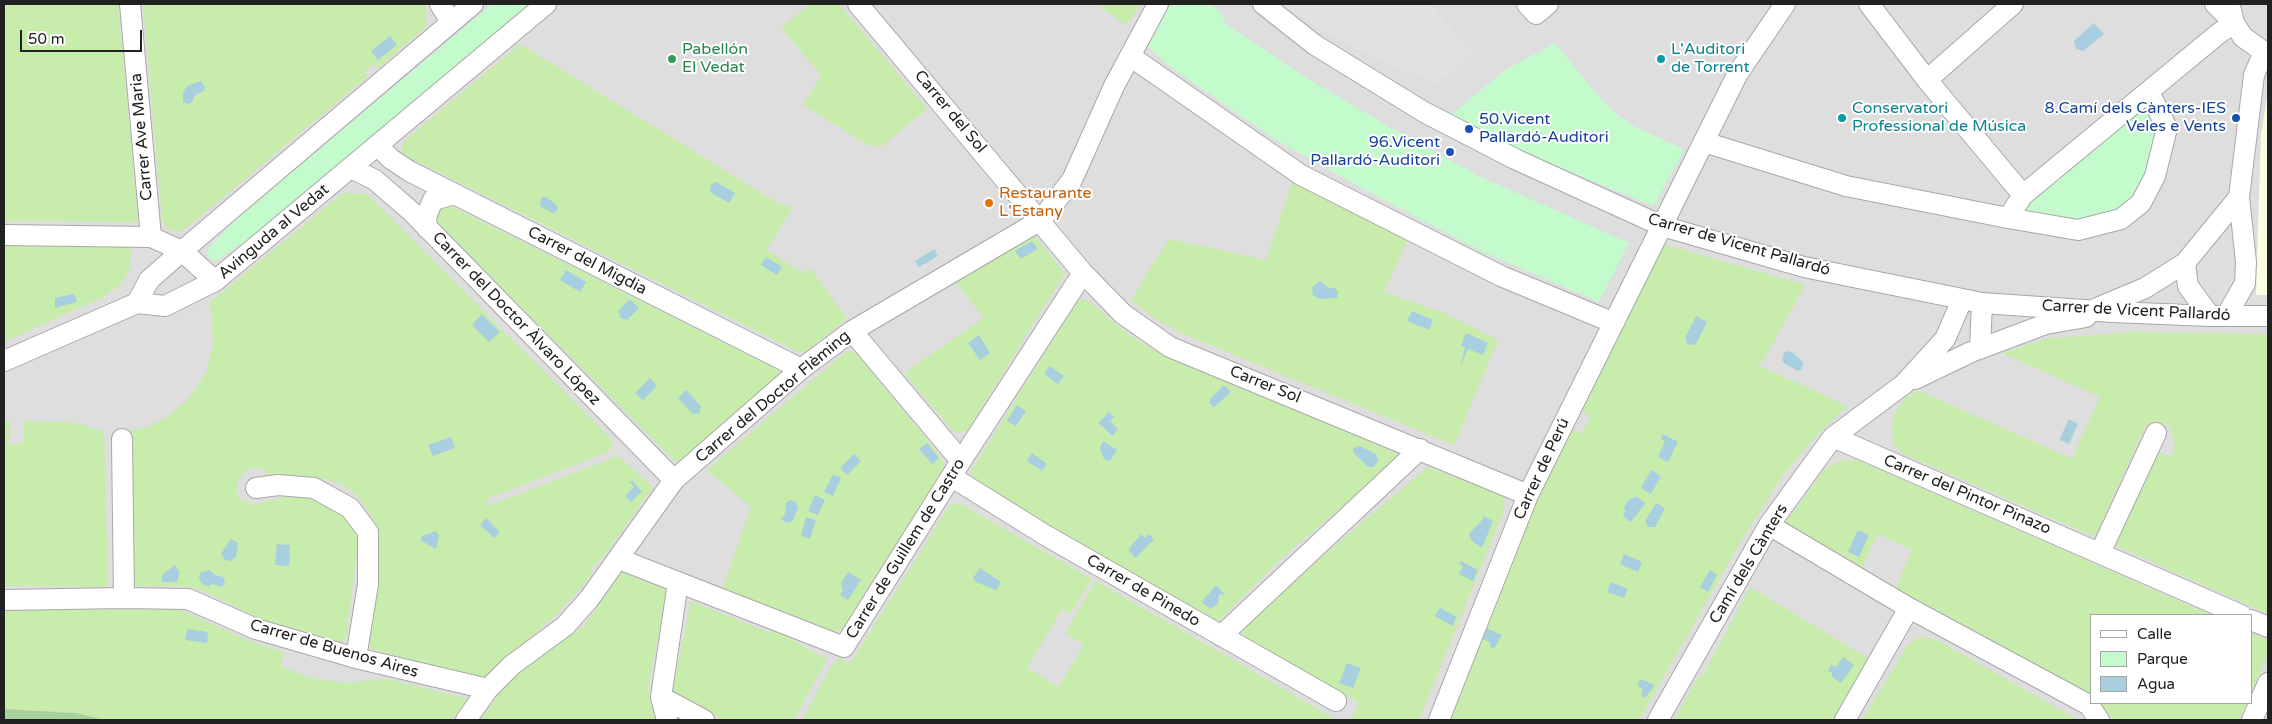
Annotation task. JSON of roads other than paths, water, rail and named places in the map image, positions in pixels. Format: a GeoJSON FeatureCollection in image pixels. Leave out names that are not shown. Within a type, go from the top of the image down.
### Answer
{"type":"FeatureCollection","features":[{"type":"Feature","properties":{"kind":"street","name":"Carrer Ave Maria"},"geometry":{"type":"LineString","coordinates":[[130,4],[151,237]]}},
{"type":"Feature","properties":{"kind":"street"},"geometry":{"type":"LineString","coordinates":[[440,4],[451,22]]}},
{"type":"Feature","properties":{"kind":"street"},"geometry":{"type":"LineString","coordinates":[[137,303],[149,280],[472,4]]}},
{"type":"Feature","properties":{"kind":"street","name":"Avinguda al Vedat"},"geometry":{"type":"LineString","coordinates":[[182,251],[215,281],[351,168],[385,153],[546,4]]}},
{"type":"Feature","properties":{"kind":"street","name":"Carrer del Sol"},"geometry":{"type":"LineString","coordinates":[[858,4],[1041,220]]}},
{"type":"Feature","properties":{"kind":"street","name":"Carrer del Doctor Flèming"},"geometry":{"type":"LineString","coordinates":[[466,720],[488,689],[512,665],[565,626],[589,599],[674,480],[801,369],[852,330],[1041,220],[1072,180],[1114,86],[1158,4]]}},
{"type":"Feature","properties":{"kind":"street","name":"Carrer de Vicent Pallardó"},"geometry":{"type":"LineString","coordinates":[[1263,4],[1315,45],[1424,112],[1515,159],[1662,226],[1804,267],[1982,303],[2091,311],[2268,316]]}},
{"type":"Feature","properties":{"kind":"street"},"geometry":{"type":"LineString","coordinates":[[1527,4],[1536,14],[1548,4]]}},
{"type":"Feature","properties":{"kind":"street","name":"Carrer de Perú"},"geometry":{"type":"LineString","coordinates":[[1439,720],[1528,495],[1738,73],[1785,4]]}},
{"type":"Feature","properties":{"kind":"street"},"geometry":{"type":"LineString","coordinates":[[1869,4],[1927,80],[2024,195]]}},
{"type":"Feature","properties":{"kind":"street"},"geometry":{"type":"LineString","coordinates":[[1927,80],[2013,4]]}},
{"type":"Feature","properties":{"kind":"street"},"geometry":{"type":"LineString","coordinates":[[2185,263],[2188,286],[2218,316],[2245,283],[2246,262],[2240,197],[2254,75],[2266,52],[2243,37],[2232,13],[2215,4]]}},
{"type":"Feature","properties":{"kind":"street"},"geometry":{"type":"LineString","coordinates":[[2008,218],[2024,195],[2218,34],[2232,13]]}},
{"type":"Feature","properties":{"kind":"street"},"geometry":{"type":"LineString","coordinates":[[1130,56],[1301,175],[1501,276],[1614,323]]}},
{"type":"Feature","properties":{"kind":"street"},"geometry":{"type":"LineString","coordinates":[[1704,142],[1846,186],[2078,230],[2121,219],[2141,203],[2155,176],[2167,128],[2149,92]]}},
{"type":"Feature","properties":{"kind":"street"},"geometry":{"type":"LineString","coordinates":[[385,153],[413,213]]}},
{"type":"Feature","properties":{"kind":"street","name":"Carrer del Migdia"},"geometry":{"type":"LineString","coordinates":[[385,153],[455,194],[801,369]]}},
{"type":"Feature","properties":{"kind":"street","name":"Carrer del Doctor Àlvaro López"},"geometry":{"type":"LineString","coordinates":[[351,168],[375,180],[413,213],[674,480]]}},
{"type":"Feature","properties":{"kind":"street"},"geometry":{"type":"LineString","coordinates":[[427,228],[426,217],[432,200],[455,194]]}},
{"type":"Feature","properties":{"kind":"street"},"geometry":{"type":"LineString","coordinates":[[2091,311],[2145,288],[2185,263],[2240,197]]}},
{"type":"Feature","properties":{"kind":"street","name":"Carrer Sol"},"geometry":{"type":"LineString","coordinates":[[1041,220],[1083,273],[1123,314],[1170,347],[1528,495]]}},
{"type":"Feature","properties":{"kind":"street"},"geometry":{"type":"LineString","coordinates":[[4,235],[151,237],[182,251]]}},
{"type":"Feature","properties":{"kind":"street"},"geometry":{"type":"LineString","coordinates":[[2200,246],[2216,239],[2236,243],[2246,262]]}},
{"type":"Feature","properties":{"kind":"street","name":"Carrer de Guillem de Castro"},"geometry":{"type":"LineString","coordinates":[[618,558],[844,647],[1083,273]]}},
{"type":"Feature","properties":{"kind":"street"},"geometry":{"type":"LineString","coordinates":[[4,362],[137,303],[165,306],[215,281]]}},
{"type":"Feature","properties":{"kind":"street","name":"Camí dels Cànters"},"geometry":{"type":"LineString","coordinates":[[1658,720],[1769,525],[1833,438],[1904,384],[1945,339],[1962,300]]}},
{"type":"Feature","properties":{"kind":"street"},"geometry":{"type":"LineString","coordinates":[[1980,349],[1982,303]]}},
{"type":"Feature","properties":{"kind":"street","name":"Camí dels Cànters"},"geometry":{"type":"LineString","coordinates":[[1904,384],[1980,349],[2046,324],[2113,312]]}},
{"type":"Feature","properties":{"kind":"street","name":"Carrer de Pinedo"},"geometry":{"type":"LineString","coordinates":[[852,330],[956,469],[1045,535],[1336,701]]}},
{"type":"Feature","properties":{"kind":"street"},"geometry":{"type":"LineString","coordinates":[[2100,553],[2156,433]]}},
{"type":"Feature","properties":{"kind":"street"},"geometry":{"type":"LineString","coordinates":[[122,438],[124,598]]}},
{"type":"Feature","properties":{"kind":"street","name":"Carrer del Pintor Pinazo"},"geometry":{"type":"LineString","coordinates":[[1833,438],[2239,614]]}},
{"type":"Feature","properties":{"kind":"street"},"geometry":{"type":"LineString","coordinates":[[1221,636],[1420,449]]}},
{"type":"Feature","properties":{"kind":"street"},"geometry":{"type":"LineString","coordinates":[[256,488],[278,485],[314,488],[350,508],[368,532],[368,584],[356,658]]}},
{"type":"Feature","properties":{"kind":"street"},"geometry":{"type":"LineString","coordinates":[[1769,525],[1909,608],[2089,705],[2100,720]]}},
{"type":"Feature","properties":{"kind":"street"},"geometry":{"type":"LineString","coordinates":[[667,720],[661,697],[678,582]]}},
{"type":"Feature","properties":{"kind":"street","name":"Carrer de Buenos Aires"},"geometry":{"type":"LineString","coordinates":[[4,600],[188,599],[256,629],[356,658],[488,689]]}},
{"type":"Feature","properties":{"kind":"street"},"geometry":{"type":"LineString","coordinates":[[1845,720],[1909,608]]}},
{"type":"Feature","properties":{"kind":"street"},"geometry":{"type":"LineString","coordinates":[[2252,620],[2268,627]]}},
{"type":"Feature","properties":{"kind":"street"},"geometry":{"type":"LineString","coordinates":[[2252,720],[2268,683]]}},
{"type":"Feature","properties":{"kind":"street"},"geometry":{"type":"LineString","coordinates":[[661,697],[704,720]]}},
{"type":"Feature","properties":{"kind":"water"},"geometry":{"type":"Polygon","coordinates":[[[2094,23],[2104,34],[2083,51],[2076,49],[2074,41],[2094,23]]]}},
{"type":"Feature","properties":{"kind":"water"},"geometry":{"type":"Polygon","coordinates":[[[390,36],[397,45],[378,60],[371,51],[390,36]]]}},
{"type":"Feature","properties":{"kind":"water"},"geometry":{"type":"Polygon","coordinates":[[[201,81],[205,87],[204,91],[195,95],[192,102],[188,104],[183,102],[183,92],[187,86],[201,81]]]}},
{"type":"Feature","properties":{"kind":"water"},"geometry":{"type":"Polygon","coordinates":[[[716,182],[735,193],[729,203],[710,192],[711,184],[716,182]]]}},
{"type":"Feature","properties":{"kind":"water"},"geometry":{"type":"Polygon","coordinates":[[[546,197],[557,205],[558,209],[554,214],[540,206],[541,198],[546,197]]]}},
{"type":"Feature","properties":{"kind":"water"},"geometry":{"type":"Polygon","coordinates":[[[1032,241],[1038,249],[1021,259],[1015,251],[1032,241]]]}},
{"type":"Feature","properties":{"kind":"water"},"geometry":{"type":"Polygon","coordinates":[[[934,249],[938,256],[919,267],[915,261],[934,249]]]}},
{"type":"Feature","properties":{"kind":"water"},"geometry":{"type":"Polygon","coordinates":[[[766,257],[782,267],[777,275],[761,265],[766,257]]]}},
{"type":"Feature","properties":{"kind":"water"},"geometry":{"type":"Polygon","coordinates":[[[566,270],[586,282],[580,292],[560,280],[566,270]]]}},
{"type":"Feature","properties":{"kind":"water"},"geometry":{"type":"Polygon","coordinates":[[[1320,281],[1329,288],[1335,288],[1338,292],[1337,298],[1320,299],[1313,296],[1312,287],[1320,281]]]}},
{"type":"Feature","properties":{"kind":"water"},"geometry":{"type":"Polygon","coordinates":[[[74,294],[77,302],[55,308],[55,298],[74,294]]]}},
{"type":"Feature","properties":{"kind":"water"},"geometry":{"type":"Polygon","coordinates":[[[630,299],[639,308],[627,320],[621,318],[618,311],[630,299]]]}},
{"type":"Feature","properties":{"kind":"water"},"geometry":{"type":"Polygon","coordinates":[[[1412,311],[1433,320],[1429,330],[1407,321],[1412,311]]]}},
{"type":"Feature","properties":{"kind":"water"},"geometry":{"type":"Polygon","coordinates":[[[482,314],[500,332],[489,342],[472,325],[482,314]]]}},
{"type":"Feature","properties":{"kind":"water"},"geometry":{"type":"Polygon","coordinates":[[[1696,316],[1707,322],[1696,344],[1691,345],[1687,344],[1685,338],[1696,316]]]}},
{"type":"Feature","properties":{"kind":"water"},"geometry":{"type":"Polygon","coordinates":[[[1466,333],[1488,343],[1483,355],[1468,349],[1460,367],[1465,347],[1461,346],[1466,333]]]}},
{"type":"Feature","properties":{"kind":"water"},"geometry":{"type":"Polygon","coordinates":[[[979,335],[990,353],[980,360],[968,343],[979,335]]]}},
{"type":"Feature","properties":{"kind":"water"},"geometry":{"type":"Polygon","coordinates":[[[1792,352],[1803,362],[1802,369],[1798,371],[1785,364],[1782,360],[1784,353],[1792,352]]]}},
{"type":"Feature","properties":{"kind":"water"},"geometry":{"type":"Polygon","coordinates":[[[1050,366],[1064,376],[1058,384],[1044,374],[1050,366]]]}},
{"type":"Feature","properties":{"kind":"water"},"geometry":{"type":"Polygon","coordinates":[[[650,378],[657,386],[643,400],[635,393],[650,378]]]}},
{"type":"Feature","properties":{"kind":"water"},"geometry":{"type":"Polygon","coordinates":[[[1224,385],[1231,392],[1214,407],[1210,404],[1210,399],[1224,385]]]}},
{"type":"Feature","properties":{"kind":"water"},"geometry":{"type":"Polygon","coordinates":[[[686,390],[701,406],[699,413],[693,414],[678,398],[686,390]]]}},
{"type":"Feature","properties":{"kind":"water"},"geometry":{"type":"Polygon","coordinates":[[[1017,405],[1026,411],[1016,426],[1007,421],[1017,405]]]}},
{"type":"Feature","properties":{"kind":"water"},"geometry":{"type":"Polygon","coordinates":[[[1109,412],[1114,417],[1110,421],[1118,429],[1113,436],[1098,423],[1109,412]]]}},
{"type":"Feature","properties":{"kind":"water"},"geometry":{"type":"Polygon","coordinates":[[[2069,419],[2078,424],[2069,444],[2059,440],[2069,419]]]}},
{"type":"Feature","properties":{"kind":"water"},"geometry":{"type":"Polygon","coordinates":[[[1663,434],[1678,442],[1668,462],[1658,457],[1665,441],[1661,439],[1663,434]]]}},
{"type":"Feature","properties":{"kind":"water"},"geometry":{"type":"Polygon","coordinates":[[[451,437],[455,448],[433,456],[428,445],[451,437]]]}},
{"type":"Feature","properties":{"kind":"water"},"geometry":{"type":"Polygon","coordinates":[[[1103,441],[1117,450],[1110,461],[1104,459],[1100,448],[1103,441]]]}},
{"type":"Feature","properties":{"kind":"water"},"geometry":{"type":"Polygon","coordinates":[[[927,443],[939,458],[932,464],[919,449],[927,443]]]}},
{"type":"Feature","properties":{"kind":"water"},"geometry":{"type":"Polygon","coordinates":[[[1360,446],[1376,454],[1378,461],[1374,467],[1368,467],[1353,452],[1353,448],[1360,446]]]}},
{"type":"Feature","properties":{"kind":"water"},"geometry":{"type":"Polygon","coordinates":[[[1032,453],[1047,464],[1042,471],[1027,461],[1032,453]]]}},
{"type":"Feature","properties":{"kind":"water"},"geometry":{"type":"Polygon","coordinates":[[[854,454],[861,461],[847,475],[840,468],[854,454]]]}},
{"type":"Feature","properties":{"kind":"water"},"geometry":{"type":"Polygon","coordinates":[[[1651,470],[1661,476],[1651,494],[1641,488],[1651,470]]]}},
{"type":"Feature","properties":{"kind":"water"},"geometry":{"type":"Polygon","coordinates":[[[833,474],[841,478],[833,496],[824,492],[833,474]]]}},
{"type":"Feature","properties":{"kind":"water"},"geometry":{"type":"Polygon","coordinates":[[[632,481],[642,491],[631,502],[625,496],[634,487],[630,482],[632,481]]]}},
{"type":"Feature","properties":{"kind":"water"},"geometry":{"type":"Polygon","coordinates":[[[815,495],[825,500],[818,515],[808,511],[815,495]]]}},
{"type":"Feature","properties":{"kind":"water"},"geometry":{"type":"Polygon","coordinates":[[[1636,496],[1645,503],[1631,522],[1623,516],[1624,508],[1627,502],[1636,496]]]}},
{"type":"Feature","properties":{"kind":"water"},"geometry":{"type":"Polygon","coordinates":[[[790,500],[795,501],[798,508],[793,521],[786,523],[781,519],[785,514],[786,503],[790,500]]]}},
{"type":"Feature","properties":{"kind":"water"},"geometry":{"type":"Polygon","coordinates":[[[1656,503],[1665,508],[1655,527],[1648,527],[1645,521],[1656,503]]]}},
{"type":"Feature","properties":{"kind":"water"},"geometry":{"type":"Polygon","coordinates":[[[1484,516],[1493,521],[1482,548],[1472,541],[1469,535],[1484,516]]]}},
{"type":"Feature","properties":{"kind":"water"},"geometry":{"type":"Polygon","coordinates":[[[806,517],[816,520],[810,539],[801,536],[806,517]]]}},
{"type":"Feature","properties":{"kind":"water"},"geometry":{"type":"Polygon","coordinates":[[[486,518],[500,532],[494,538],[480,525],[486,518]]]}},
{"type":"Feature","properties":{"kind":"water"},"geometry":{"type":"Polygon","coordinates":[[[1858,530],[1869,535],[1859,557],[1848,552],[1858,530]]]}},
{"type":"Feature","properties":{"kind":"water"},"geometry":{"type":"Polygon","coordinates":[[[436,531],[439,535],[436,549],[420,540],[422,536],[436,531]]]}},
{"type":"Feature","properties":{"kind":"water"},"geometry":{"type":"Polygon","coordinates":[[[1141,534],[1145,538],[1149,534],[1154,539],[1136,558],[1128,550],[1141,534]]]}},
{"type":"Feature","properties":{"kind":"water"},"geometry":{"type":"Polygon","coordinates":[[[231,539],[238,543],[236,557],[231,561],[225,560],[221,554],[231,539]]]}},
{"type":"Feature","properties":{"kind":"water"},"geometry":{"type":"Polygon","coordinates":[[[277,544],[290,545],[289,566],[275,565],[277,544]]]}},
{"type":"Feature","properties":{"kind":"water"},"geometry":{"type":"Polygon","coordinates":[[[1624,554],[1642,562],[1638,572],[1620,564],[1624,554]]]}},
{"type":"Feature","properties":{"kind":"water"},"geometry":{"type":"Polygon","coordinates":[[[1461,561],[1478,570],[1473,581],[1459,574],[1463,566],[1459,564],[1461,561]]]}},
{"type":"Feature","properties":{"kind":"water"},"geometry":{"type":"Polygon","coordinates":[[[175,565],[180,572],[177,582],[162,582],[162,575],[175,565]]]}},
{"type":"Feature","properties":{"kind":"water"},"geometry":{"type":"Polygon","coordinates":[[[980,568],[1001,582],[996,590],[976,582],[973,578],[980,568]]]}},
{"type":"Feature","properties":{"kind":"water"},"geometry":{"type":"Polygon","coordinates":[[[209,570],[215,575],[223,577],[224,585],[221,587],[213,584],[208,586],[202,584],[199,578],[200,573],[209,570]]]}},
{"type":"Feature","properties":{"kind":"water"},"geometry":{"type":"Polygon","coordinates":[[[1710,570],[1717,575],[1708,592],[1700,587],[1710,570]]]}},
{"type":"Feature","properties":{"kind":"water"},"geometry":{"type":"Polygon","coordinates":[[[848,572],[861,580],[848,600],[840,595],[843,590],[841,583],[848,572]]]}},
{"type":"Feature","properties":{"kind":"water"},"geometry":{"type":"Polygon","coordinates":[[[1611,582],[1628,589],[1624,598],[1607,592],[1611,582]]]}},
{"type":"Feature","properties":{"kind":"water"},"geometry":{"type":"Polygon","coordinates":[[[1216,585],[1225,595],[1219,594],[1218,604],[1210,609],[1202,602],[1216,585]]]}},
{"type":"Feature","properties":{"kind":"water"},"geometry":{"type":"Polygon","coordinates":[[[1440,608],[1457,617],[1452,626],[1435,616],[1440,608]]]}},
{"type":"Feature","properties":{"kind":"water"},"geometry":{"type":"Polygon","coordinates":[[[1485,628],[1502,635],[1494,649],[1490,647],[1491,643],[1481,638],[1485,628]]]}},
{"type":"Feature","properties":{"kind":"water"},"geometry":{"type":"Polygon","coordinates":[[[187,629],[208,632],[207,643],[185,640],[187,629]]]}},
{"type":"Feature","properties":{"kind":"water"},"geometry":{"type":"Polygon","coordinates":[[[1843,657],[1854,665],[1841,683],[1832,677],[1832,673],[1828,671],[1831,665],[1836,667],[1843,657]]]}},
{"type":"Feature","properties":{"kind":"water"},"geometry":{"type":"Polygon","coordinates":[[[1347,663],[1361,668],[1353,688],[1339,683],[1347,663]]]}},
{"type":"Feature","properties":{"kind":"water"},"geometry":{"type":"Polygon","coordinates":[[[1640,679],[1655,685],[1645,698],[1641,695],[1643,689],[1637,686],[1640,679]]]}},
{"type":"Feature","properties":{"kind":"place","name":"Pabellón El Vedat"},"geometry":{"type":"Point","coordinates":[672,59]}},
{"type":"Feature","properties":{"kind":"place","name":"L'Auditori de Torrent"},"geometry":{"type":"Point","coordinates":[1661,59]}},
{"type":"Feature","properties":{"kind":"place","name":"Conservatori Professional de Música"},"geometry":{"type":"Point","coordinates":[1842,118]}},
{"type":"Feature","properties":{"kind":"place","name":"8.Camí dels Cànters-IES Veles e Vents"},"geometry":{"type":"Point","coordinates":[2236,118]}},
{"type":"Feature","properties":{"kind":"place","name":"50.Vicent Pallardó-Auditori"},"geometry":{"type":"Point","coordinates":[1469,129]}},
{"type":"Feature","properties":{"kind":"place","name":"96.Vicent Pallardó-Auditori"},"geometry":{"type":"Point","coordinates":[1450,152]}},
{"type":"Feature","properties":{"kind":"place","name":"Restaurante L'Estany"},"geometry":{"type":"Point","coordinates":[989,203]}}]}
